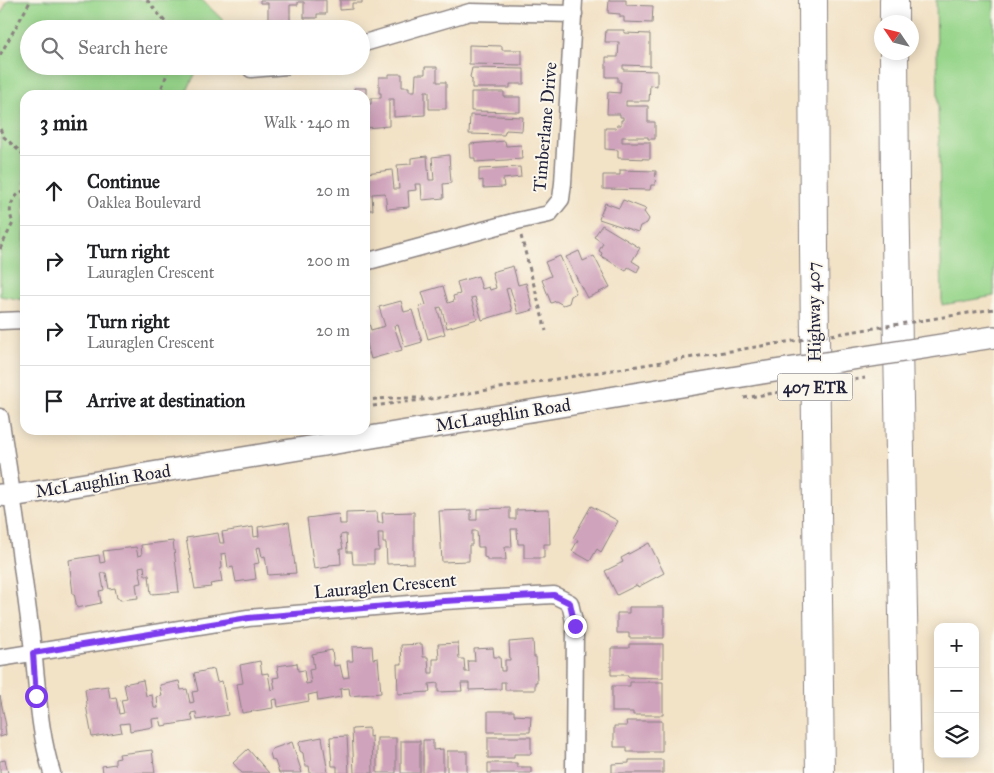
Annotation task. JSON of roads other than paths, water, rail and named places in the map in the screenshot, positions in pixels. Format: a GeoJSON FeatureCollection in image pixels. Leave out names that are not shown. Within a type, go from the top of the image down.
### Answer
{"type":"FeatureCollection","features":[{"type":"Feature","properties":{"kind":"highway","name":"Highway 407"},"geometry":{"type":"LineString","coordinates":[[813,0],[820,773]]}},
{"type":"Feature","properties":{"kind":"highway"},"geometry":{"type":"LineString","coordinates":[[894,0],[894,15]]}},
{"type":"Feature","properties":{"kind":"highway"},"geometry":{"type":"LineString","coordinates":[[894,60],[906,773]]}},
{"type":"Feature","properties":{"kind":"street"},"geometry":{"type":"LineString","coordinates":[[370,41],[470,12],[574,7]]}},
{"type":"Feature","properties":{"kind":"street","name":"Timberlane Drive"},"geometry":{"type":"LineString","coordinates":[[370,261],[549,214],[561,199],[563,183],[574,7]]}},
{"type":"Feature","properties":{"kind":"street"},"geometry":{"type":"LineString","coordinates":[[0,321],[20,320]]}},
{"type":"Feature","properties":{"kind":"street","name":"McLaughlin Road"},"geometry":{"type":"LineString","coordinates":[[4,498],[984,338]]}},
{"type":"Feature","properties":{"kind":"street"},"geometry":{"type":"LineString","coordinates":[[0,417],[4,498],[33,653],[36,696],[46,754],[52,773]]}},
{"type":"Feature","properties":{"kind":"street","name":"Lauraglen Crescent"},"geometry":{"type":"LineString","coordinates":[[33,653],[248,618],[444,601],[554,595],[570,603],[575,626],[574,773]]}},
{"type":"Feature","properties":{"kind":"street"},"geometry":{"type":"LineString","coordinates":[[0,658],[33,653]]}}]}
